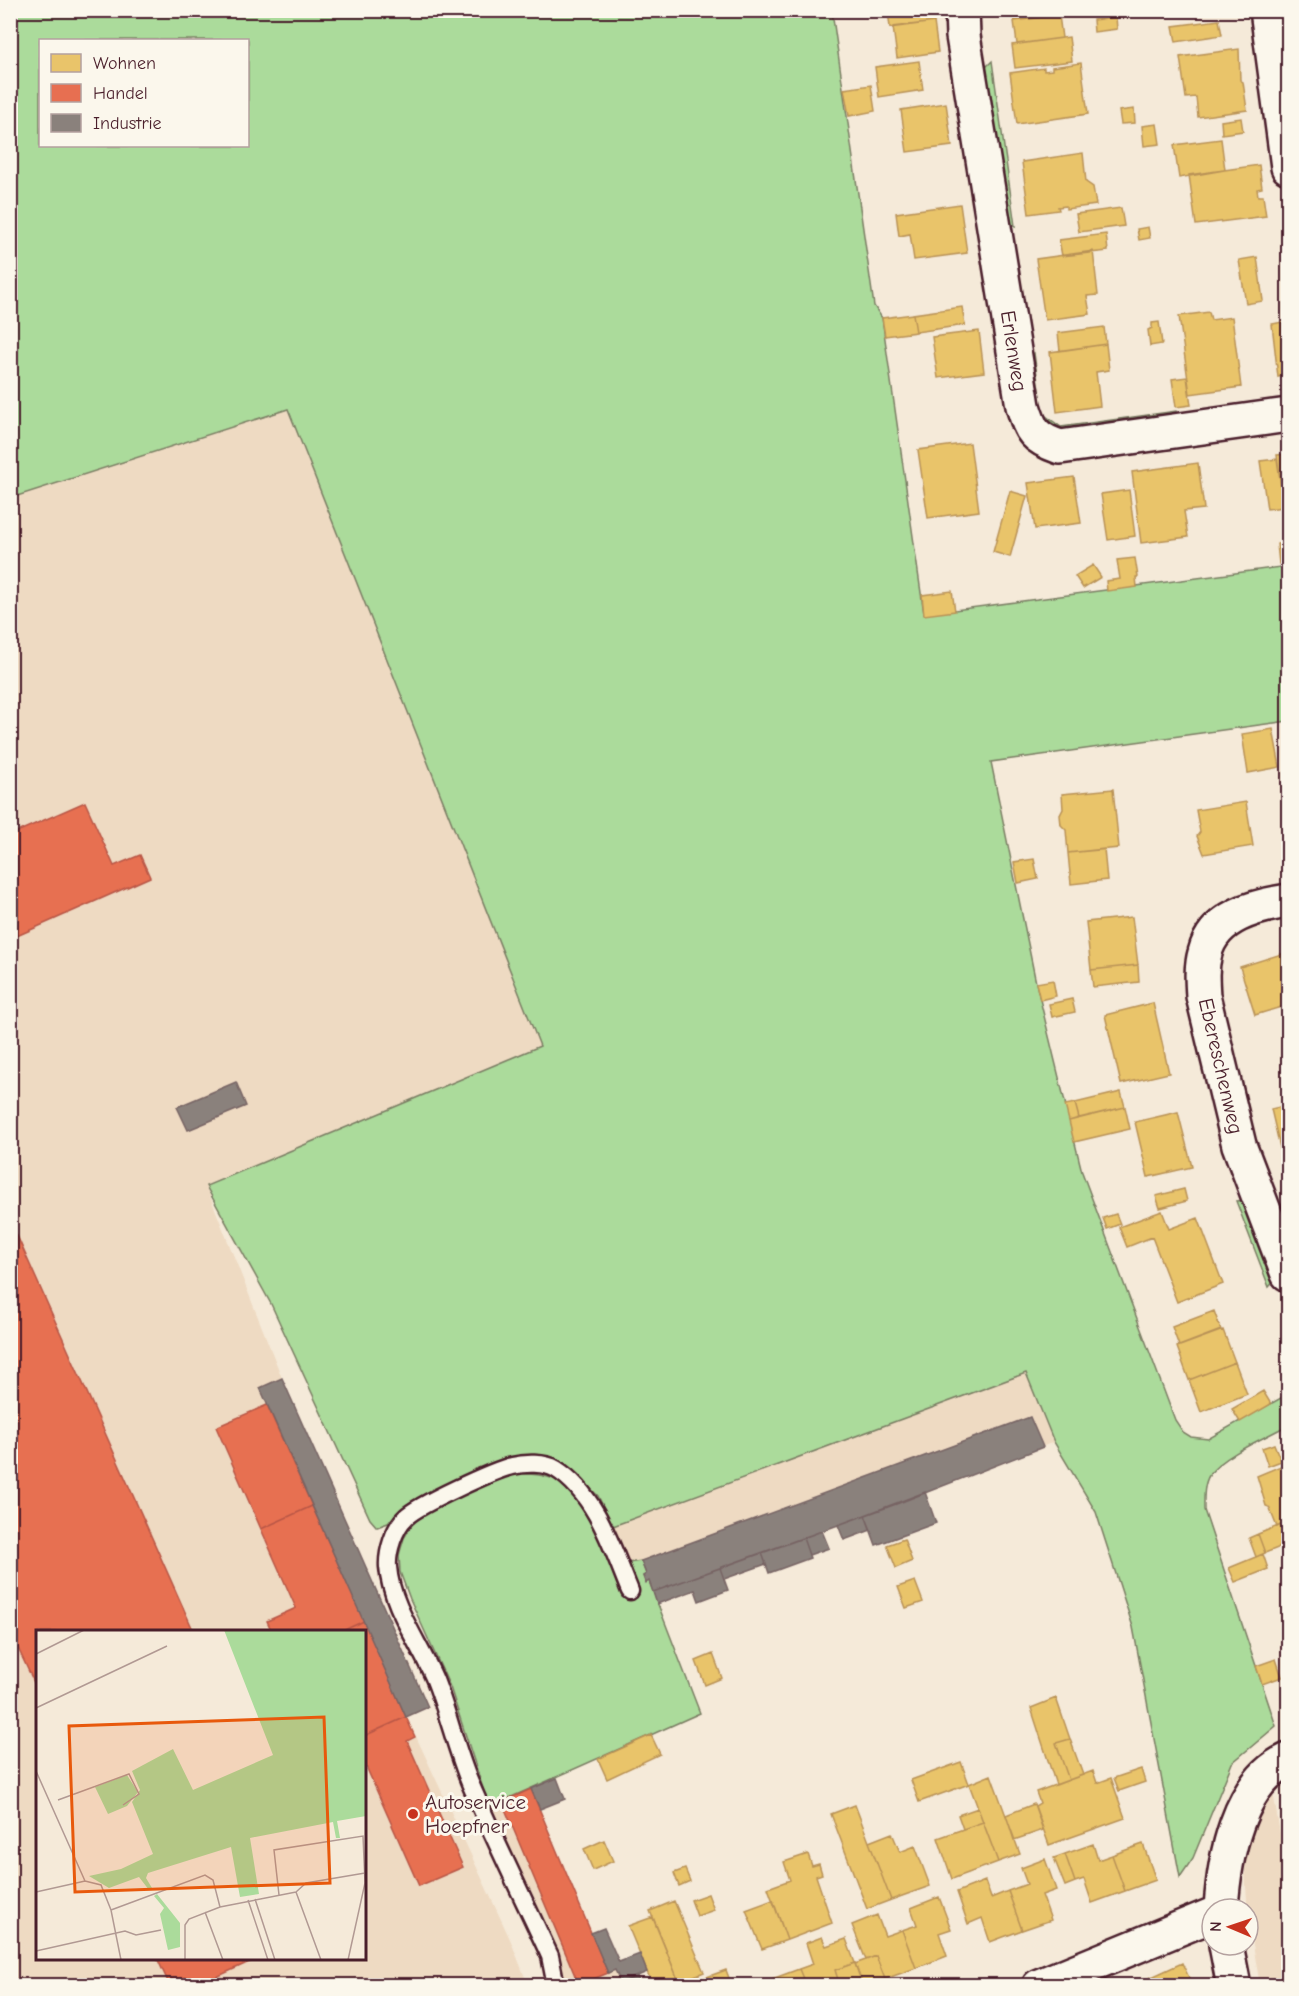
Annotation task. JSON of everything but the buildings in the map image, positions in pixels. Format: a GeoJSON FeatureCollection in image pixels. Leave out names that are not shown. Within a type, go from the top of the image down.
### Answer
{"type":"FeatureCollection","features":[{"type":"Feature","properties":{"kind":"street","name":"Erlenweg"},"geometry":{"type":"LineString","coordinates":[[962,10],[963,36],[1023,406],[1029,426],[1042,440],[1060,447],[1288,415]]}},
{"type":"Feature","properties":{"kind":"street"},"geometry":{"type":"LineString","coordinates":[[1268,10],[1288,167]]}},
{"type":"Feature","properties":{"kind":"street","name":"Ebereschenweg"},"geometry":{"type":"LineString","coordinates":[[1288,901],[1246,910],[1226,922],[1213,935],[1205,952],[1202,972],[1203,996],[1239,1145],[1288,1274]]}},
{"type":"Feature","properties":{"kind":"street"},"geometry":{"type":"LineString","coordinates":[[1222,1897],[1223,1879],[1241,1814],[1255,1786],[1276,1766],[1288,1760]]}},
{"type":"Feature","properties":{"kind":"street"},"geometry":{"type":"LineString","coordinates":[[1039,1986],[1200,1920]]}},
{"type":"Feature","properties":{"kind":"street"},"geometry":{"type":"LineString","coordinates":[[1228,1957],[1233,1986]]}},
{"type":"Feature","properties":{"kind":"lane"},"geometry":{"type":"LineString","coordinates":[[556,1986],[550,1956],[470,1781],[435,1680],[394,1593],[388,1566],[391,1543],[404,1518],[416,1509],[511,1466],[531,1464],[554,1467],[575,1484],[602,1522],[630,1591]]}},
{"type":"Feature","properties":{"kind":"shaded area"},"geometry":{"type":"Polygon","coordinates":[[[288,409],[540,1046],[206,1186],[282,1378],[428,1707],[407,1717],[510,1939],[528,1985],[11,1985],[10,498],[288,409]]]}},
{"type":"Feature","properties":{"kind":"shaded area"},"geometry":{"type":"Polygon","coordinates":[[[1026,1373],[1054,1442],[899,1503],[639,1597],[613,1526],[1026,1373]]]}},
{"type":"Feature","properties":{"kind":"shaded area"},"geometry":{"type":"Polygon","coordinates":[[[531,1789],[608,1973],[615,1970],[622,1985],[563,1985],[489,1807],[531,1789]]]}},
{"type":"Feature","properties":{"kind":"shaded area"},"geometry":{"type":"Polygon","coordinates":[[[1273,1792],[1288,1881],[1288,1985],[1260,1985],[1255,1957],[1260,1957],[1260,1897],[1247,1897],[1245,1871],[1247,1846],[1261,1806],[1273,1792]]]}},
{"type":"Feature","properties":{"kind":"green space"},"geometry":{"type":"Polygon","coordinates":[[[10,11],[832,11],[874,306],[882,318],[924,614],[1288,566],[1288,721],[991,762],[1036,983],[1082,1172],[1175,1420],[1183,1432],[1191,1437],[1208,1439],[1288,1394],[1288,1425],[1224,1460],[1210,1474],[1204,1496],[1204,1510],[1276,1726],[1232,1763],[1193,1858],[1180,1877],[1133,1627],[1096,1512],[1054,1442],[1026,1373],[613,1526],[598,1496],[570,1468],[545,1456],[520,1455],[477,1470],[400,1510],[388,1523],[377,1527],[370,1519],[271,1304],[206,1186],[540,1046],[288,409],[11,498],[10,11]]]}},
{"type":"Feature","properties":{"kind":"green space"},"geometry":{"type":"Polygon","coordinates":[[[992,61],[1015,226],[1003,218],[981,72],[992,61]]]}},
{"type":"Feature","properties":{"kind":"green space"},"geometry":{"type":"Polygon","coordinates":[[[1034,353],[1042,413],[1061,427],[1176,411],[1177,416],[1070,436],[1031,407],[1024,360],[1034,353]]]}},
{"type":"Feature","properties":{"kind":"green space"},"geometry":{"type":"Polygon","coordinates":[[[1246,1200],[1276,1279],[1269,1287],[1236,1201],[1246,1200]]]}},
{"type":"Feature","properties":{"kind":"green space"},"geometry":{"type":"Polygon","coordinates":[[[513,1473],[552,1478],[573,1493],[598,1536],[622,1597],[634,1592],[628,1563],[641,1561],[646,1574],[643,1576],[645,1582],[649,1581],[700,1713],[489,1807],[450,1687],[400,1572],[399,1555],[404,1538],[414,1521],[429,1511],[497,1478],[513,1473]]]}},
{"type":"Feature","properties":{"kind":"place","name":"Autoservice Hoepfner"},"geometry":{"type":"Point","coordinates":[413,1814]}}]}
